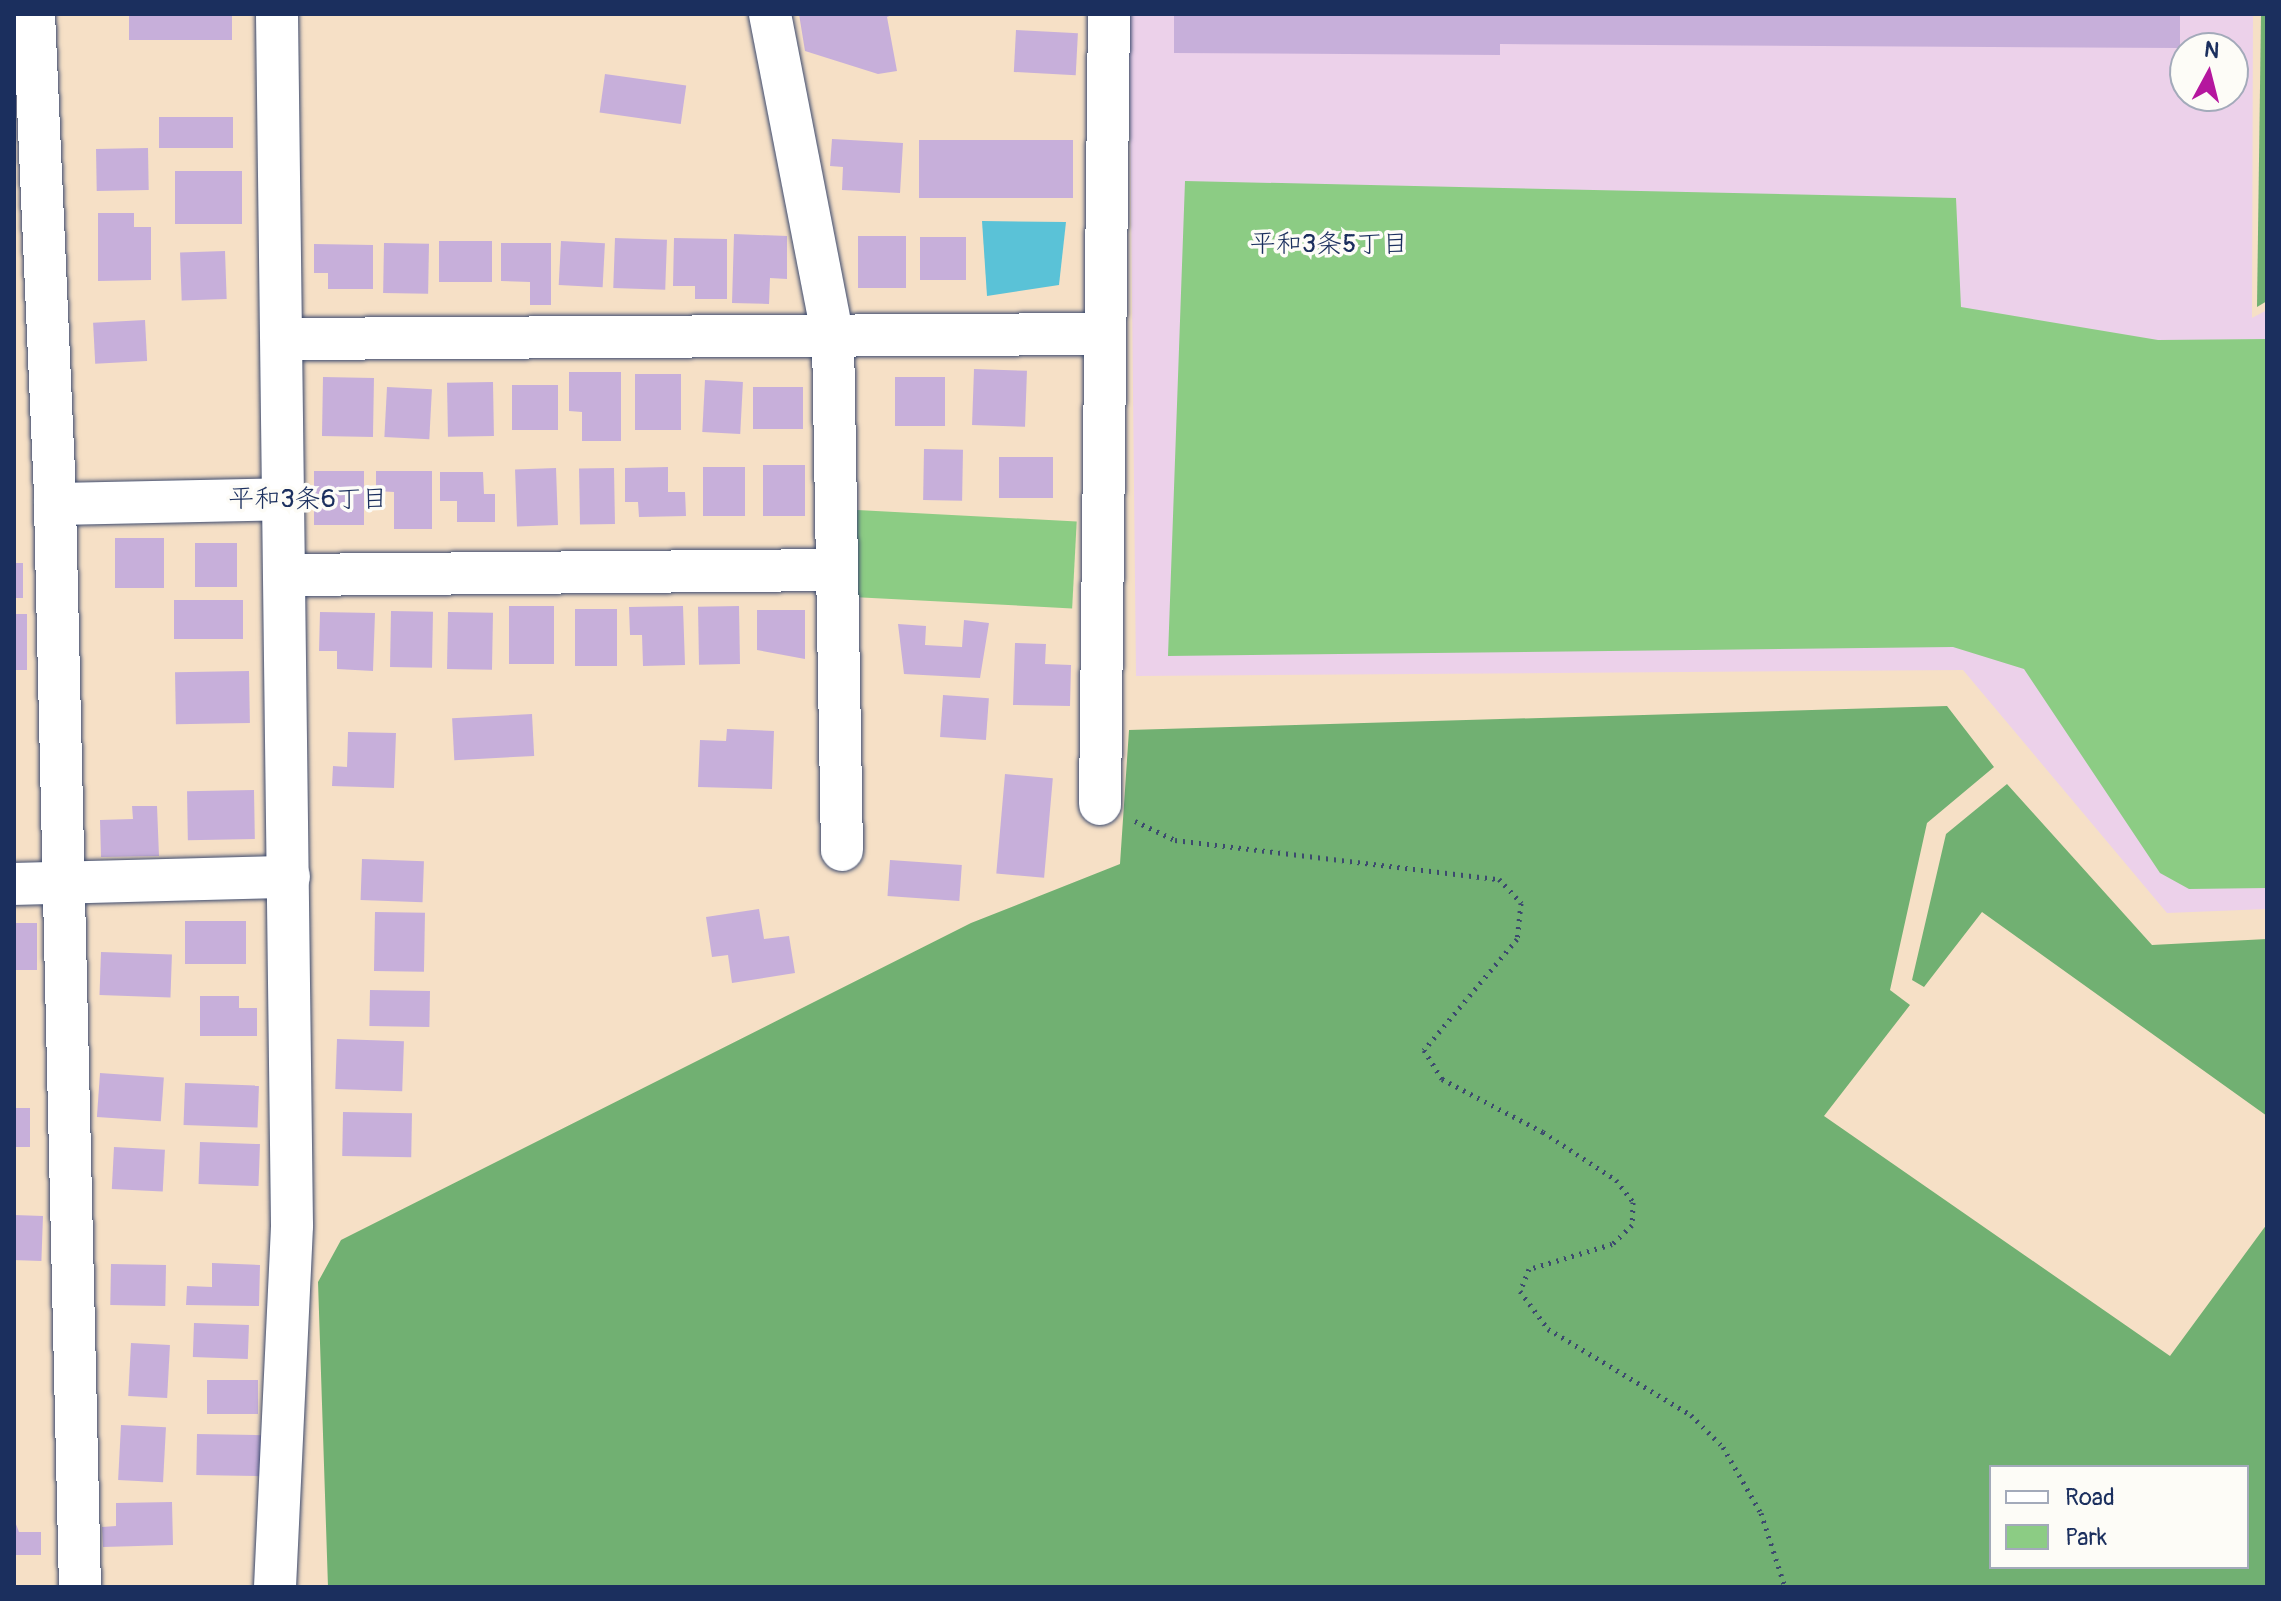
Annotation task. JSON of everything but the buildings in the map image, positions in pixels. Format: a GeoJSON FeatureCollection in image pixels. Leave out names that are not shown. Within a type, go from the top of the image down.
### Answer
{"type":"FeatureCollection","features":[{"type":"Feature","properties":{"kind":"street"},"geometry":{"type":"LineString","coordinates":[[34,14],[27,293],[55,504],[80,1587]]}},
{"type":"Feature","properties":{"kind":"street"},"geometry":{"type":"LineString","coordinates":[[275,1587],[292,1225],[286,499],[277,14]]}},
{"type":"Feature","properties":{"kind":"street"},"geometry":{"type":"LineString","coordinates":[[770,14],[833,339],[842,850]]}},
{"type":"Feature","properties":{"kind":"street"},"geometry":{"type":"LineString","coordinates":[[1100,804],[1109,14]]}},
{"type":"Feature","properties":{"kind":"street"},"geometry":{"type":"LineString","coordinates":[[284,339],[833,339],[1105,334]]}},
{"type":"Feature","properties":{"kind":"street"},"geometry":{"type":"LineString","coordinates":[[55,504],[286,499]]}},
{"type":"Feature","properties":{"kind":"street"},"geometry":{"type":"LineString","coordinates":[[286,575],[835,570]]}},
{"type":"Feature","properties":{"kind":"street"},"geometry":{"type":"LineString","coordinates":[[14,884],[289,877]]}},
{"type":"Feature","properties":{"kind":"path"},"geometry":{"type":"LineString","coordinates":[[1100,804],[1175,840],[1499,879],[1521,903],[1517,939],[1424,1050],[1442,1079],[1543,1132],[1616,1180],[1633,1202],[1632,1225],[1612,1244],[1529,1269],[1520,1291],[1548,1329],[1691,1415],[1723,1447],[1761,1513],[1785,1587]]}},
{"type":"Feature","properties":{"kind":"shaded area"},"geometry":{"type":"Polygon","coordinates":[[[1129,14],[2253,14],[2252,318],[2267,310],[2267,909],[2167,913],[1963,670],[1136,676],[1129,14]]]}},
{"type":"Feature","properties":{"kind":"green space"},"geometry":{"type":"Polygon","coordinates":[[[2261,14],[2267,14],[2267,301],[2257,307],[2261,14]]]}},
{"type":"Feature","properties":{"kind":"green space"},"geometry":{"type":"Polygon","coordinates":[[[1185,181],[1956,198],[1961,307],[2158,340],[2267,339],[2267,888],[2189,889],[2160,873],[2024,669],[1953,647],[1168,656],[1185,181]]]}},
{"type":"Feature","properties":{"kind":"green space"},"geometry":{"type":"Polygon","coordinates":[[[857,510],[1077,522],[1072,608],[852,597],[857,510]]]}},
{"type":"Feature","properties":{"kind":"green space"},"geometry":{"type":"Polygon","coordinates":[[[1947,706],[1994,767],[1927,823],[1890,990],[1910,1005],[1824,1116],[2170,1356],[2267,1224],[2267,1587],[328,1587],[318,1282],[341,1240],[971,923],[1120,864],[1129,730],[1947,706]]]}},
{"type":"Feature","properties":{"kind":"green space"},"geometry":{"type":"Polygon","coordinates":[[[2007,784],[2152,945],[2267,939],[2267,1116],[1982,912],[1924,987],[1912,980],[1946,834],[2007,784]]]}},
{"type":"Feature","properties":{"kind":"water"},"geometry":{"type":"Polygon","coordinates":[[[982,221],[1066,222],[1059,285],[987,296],[982,221]]]}},
{"type":"Feature","properties":{"kind":"district","name":"平和3条5丁目"},"geometry":{"type":"Point","coordinates":[1329,245]}},
{"type":"Feature","properties":{"kind":"district","name":"平和3条6丁目"},"geometry":{"type":"Point","coordinates":[308,500]}}]}
